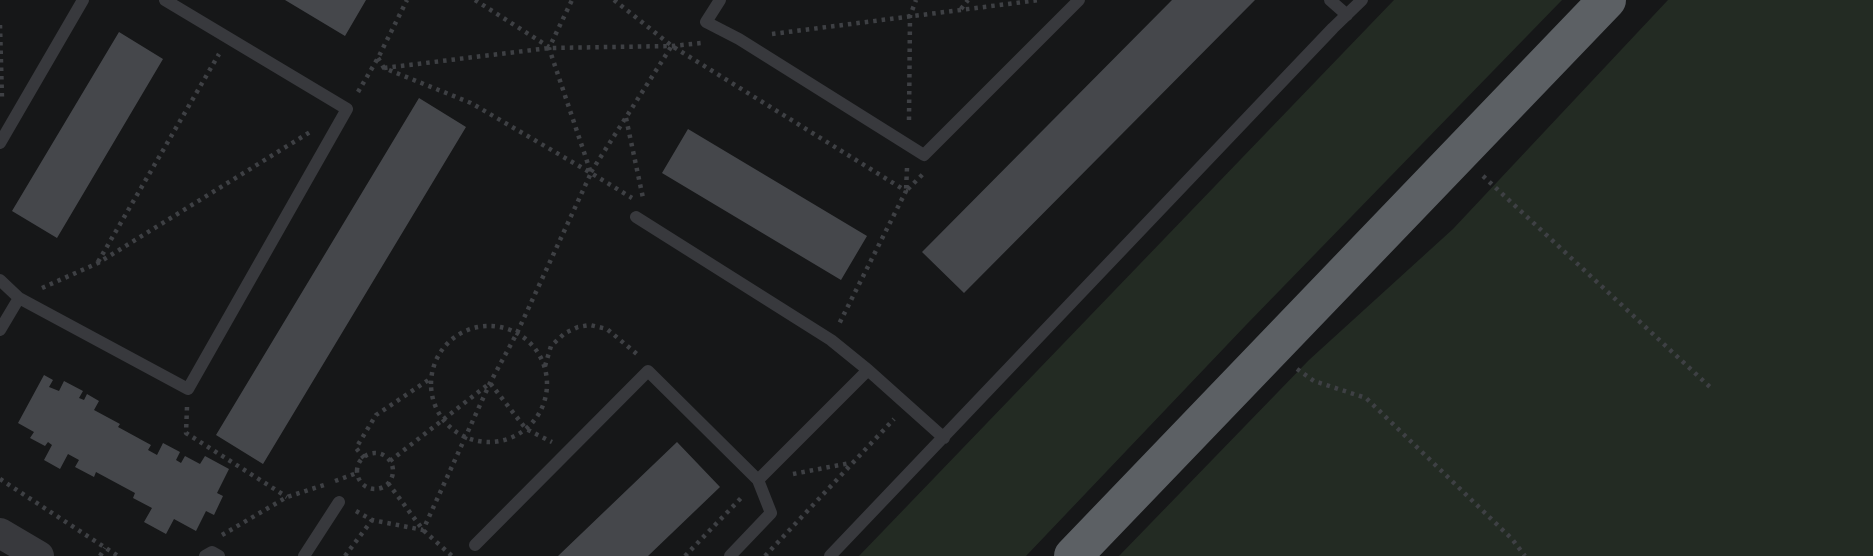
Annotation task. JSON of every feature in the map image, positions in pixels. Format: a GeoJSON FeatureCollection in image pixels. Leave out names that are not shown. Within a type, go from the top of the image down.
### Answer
{"type":"FeatureCollection","features":[{"type":"Feature","properties":{"kind":"highway"},"geometry":{"type":"LineString","coordinates":[[1073,556],[1607,0]]}},
{"type":"Feature","properties":{"kind":"street"},"geometry":{"type":"LineString","coordinates":[[0,533],[39,556]]}},
{"type":"Feature","properties":{"kind":"lane"},"geometry":{"type":"LineString","coordinates":[[2,141],[83,0]]}},
{"type":"Feature","properties":{"kind":"lane"},"geometry":{"type":"LineString","coordinates":[[0,280],[19,298],[188,389],[347,110],[165,0]]}},
{"type":"Feature","properties":{"kind":"lane"},"geometry":{"type":"LineString","coordinates":[[720,0],[706,22],[739,39],[924,155],[1079,0]]}},
{"type":"Feature","properties":{"kind":"lane"},"geometry":{"type":"LineString","coordinates":[[1330,0],[1348,15]]}},
{"type":"Feature","properties":{"kind":"lane"},"geometry":{"type":"LineString","coordinates":[[830,556],[1362,0]]}},
{"type":"Feature","properties":{"kind":"lane"},"geometry":{"type":"LineString","coordinates":[[635,217],[831,340],[944,438]]}},
{"type":"Feature","properties":{"kind":"lane"},"geometry":{"type":"LineString","coordinates":[[0,330],[19,298]]}},
{"type":"Feature","properties":{"kind":"lane"},"geometry":{"type":"LineString","coordinates":[[758,480],[868,370]]}},
{"type":"Feature","properties":{"kind":"lane"},"geometry":{"type":"LineString","coordinates":[[475,545],[648,371],[758,480],[771,513],[730,556]]}},
{"type":"Feature","properties":{"kind":"lane"},"geometry":{"type":"LineString","coordinates":[[304,556],[340,502]]}},
{"type":"Feature","properties":{"kind":"path"},"geometry":{"type":"LineString","coordinates":[[19,298],[98,262],[347,110],[378,58],[407,0]]}},
{"type":"Feature","properties":{"kind":"path"},"geometry":{"type":"LineString","coordinates":[[475,0],[550,48],[591,173]]}},
{"type":"Feature","properties":{"kind":"path"},"geometry":{"type":"LineString","coordinates":[[550,48],[572,0]]}},
{"type":"Feature","properties":{"kind":"path"},"geometry":{"type":"LineString","coordinates":[[614,0],[672,46],[906,191],[831,340]]}},
{"type":"Feature","properties":{"kind":"path"},"geometry":{"type":"LineString","coordinates":[[960,10],[968,0]]}},
{"type":"Feature","properties":{"kind":"path"},"geometry":{"type":"LineString","coordinates":[[0,25],[2,141]]}},
{"type":"Feature","properties":{"kind":"path"},"geometry":{"type":"LineString","coordinates":[[98,262],[228,38]]}},
{"type":"Feature","properties":{"kind":"path"},"geometry":{"type":"LineString","coordinates":[[423,530],[591,173],[672,46]]}},
{"type":"Feature","properties":{"kind":"path"},"geometry":{"type":"LineString","coordinates":[[378,58],[384,68],[471,103],[644,206],[626,118]]}},
{"type":"Feature","properties":{"kind":"path"},"geometry":{"type":"LineString","coordinates":[[1459,154],[1711,388]]}},
{"type":"Feature","properties":{"kind":"path"},"geometry":{"type":"LineString","coordinates":[[545,367],[534,347],[517,333],[500,327],[483,326],[466,330],[451,339],[439,353],[432,369],[430,387],[434,404],[443,420],[466,437],[486,442],[508,439],[526,429],[540,411],[547,390],[545,367],[551,346],[565,333],[590,325],[607,329],[638,354],[648,371]]}},
{"type":"Feature","properties":{"kind":"path"},"geometry":{"type":"LineString","coordinates":[[1270,351],[1314,381],[1366,398],[1512,539],[1525,556]]}},
{"type":"Feature","properties":{"kind":"path"},"geometry":{"type":"LineString","coordinates":[[364,458],[356,448],[376,415],[431,379]]}},
{"type":"Feature","properties":{"kind":"path"},"geometry":{"type":"LineString","coordinates":[[390,461],[490,383]]}},
{"type":"Feature","properties":{"kind":"path"},"geometry":{"type":"LineString","coordinates":[[490,383],[526,429],[569,450]]}},
{"type":"Feature","properties":{"kind":"path"},"geometry":{"type":"LineString","coordinates":[[188,389],[186,433],[287,497]]}},
{"type":"Feature","properties":{"kind":"path"},"geometry":{"type":"LineString","coordinates":[[765,556],[908,405]]}},
{"type":"Feature","properties":{"kind":"path"},"geometry":{"type":"LineString","coordinates":[[369,454],[384,455],[390,461],[393,468],[392,477],[381,488],[366,486],[360,481],[358,465],[369,454]]}},
{"type":"Feature","properties":{"kind":"path"},"geometry":{"type":"LineString","coordinates":[[685,556],[758,480],[851,463]]}},
{"type":"Feature","properties":{"kind":"path"},"geometry":{"type":"LineString","coordinates":[[212,555],[220,537],[287,497],[357,473]]}},
{"type":"Feature","properties":{"kind":"path"},"geometry":{"type":"LineString","coordinates":[[0,479],[118,556]]}},
{"type":"Feature","properties":{"kind":"path"},"geometry":{"type":"LineString","coordinates":[[388,483],[423,530],[452,556]]}},
{"type":"Feature","properties":{"kind":"path"},"geometry":{"type":"LineString","coordinates":[[318,488],[372,520],[423,530]]}},
{"type":"Feature","properties":{"kind":"path"},"geometry":{"type":"LineString","coordinates":[[345,556],[372,520]]}},
{"type":"Feature","properties":{"kind":"path"},"geometry":{"type":"LineString","coordinates":[[100,556],[105,548]]}},
{"type":"Feature","properties":{"kind":"shaded area"},"geometry":{"type":"Polygon","coordinates":[[[1394,0],[1562,0],[1026,556],[859,556],[1394,0]]]}},
{"type":"Feature","properties":{"kind":"shaded area"},"geometry":{"type":"Polygon","coordinates":[[[1668,0],[1873,0],[1873,556],[1119,556],[1309,360],[1453,229],[1668,0]]]}},
{"type":"Feature","properties":{"kind":"building"},"geometry":{"type":"Polygon","coordinates":[[[285,0],[366,0],[345,36],[285,0]]]}},
{"type":"Feature","properties":{"kind":"building"},"geometry":{"type":"Polygon","coordinates":[[[1172,0],[1255,0],[964,293],[922,252],[1172,0]]]}},
{"type":"Feature","properties":{"kind":"building"},"geometry":{"type":"Polygon","coordinates":[[[119,32],[163,59],[57,238],[12,211],[119,32]]]}},
{"type":"Feature","properties":{"kind":"building"},"geometry":{"type":"Polygon","coordinates":[[[419,98],[466,127],[263,464],[216,435],[419,98]]]}},
{"type":"Feature","properties":{"kind":"building"},"geometry":{"type":"Polygon","coordinates":[[[688,129],[867,236],[841,280],[662,173],[688,129]]]}},
{"type":"Feature","properties":{"kind":"building"},"geometry":{"type":"Polygon","coordinates":[[[44,375],[53,380],[49,387],[59,391],[64,381],[83,391],[79,398],[84,400],[87,394],[99,401],[94,410],[151,445],[148,450],[157,455],[163,443],[180,452],[176,460],[181,463],[185,456],[200,464],[205,456],[229,469],[217,493],[223,496],[214,515],[206,511],[196,531],[174,519],[166,534],[144,522],[152,508],[133,498],[135,493],[96,472],[94,477],[75,467],[79,460],[68,454],[60,469],[44,460],[52,445],[48,442],[45,446],[30,438],[34,432],[18,423],[44,375]]]}},
{"type":"Feature","properties":{"kind":"building"},"geometry":{"type":"Polygon","coordinates":[[[677,442],[720,487],[648,556],[558,556],[677,442]]]}}]}
